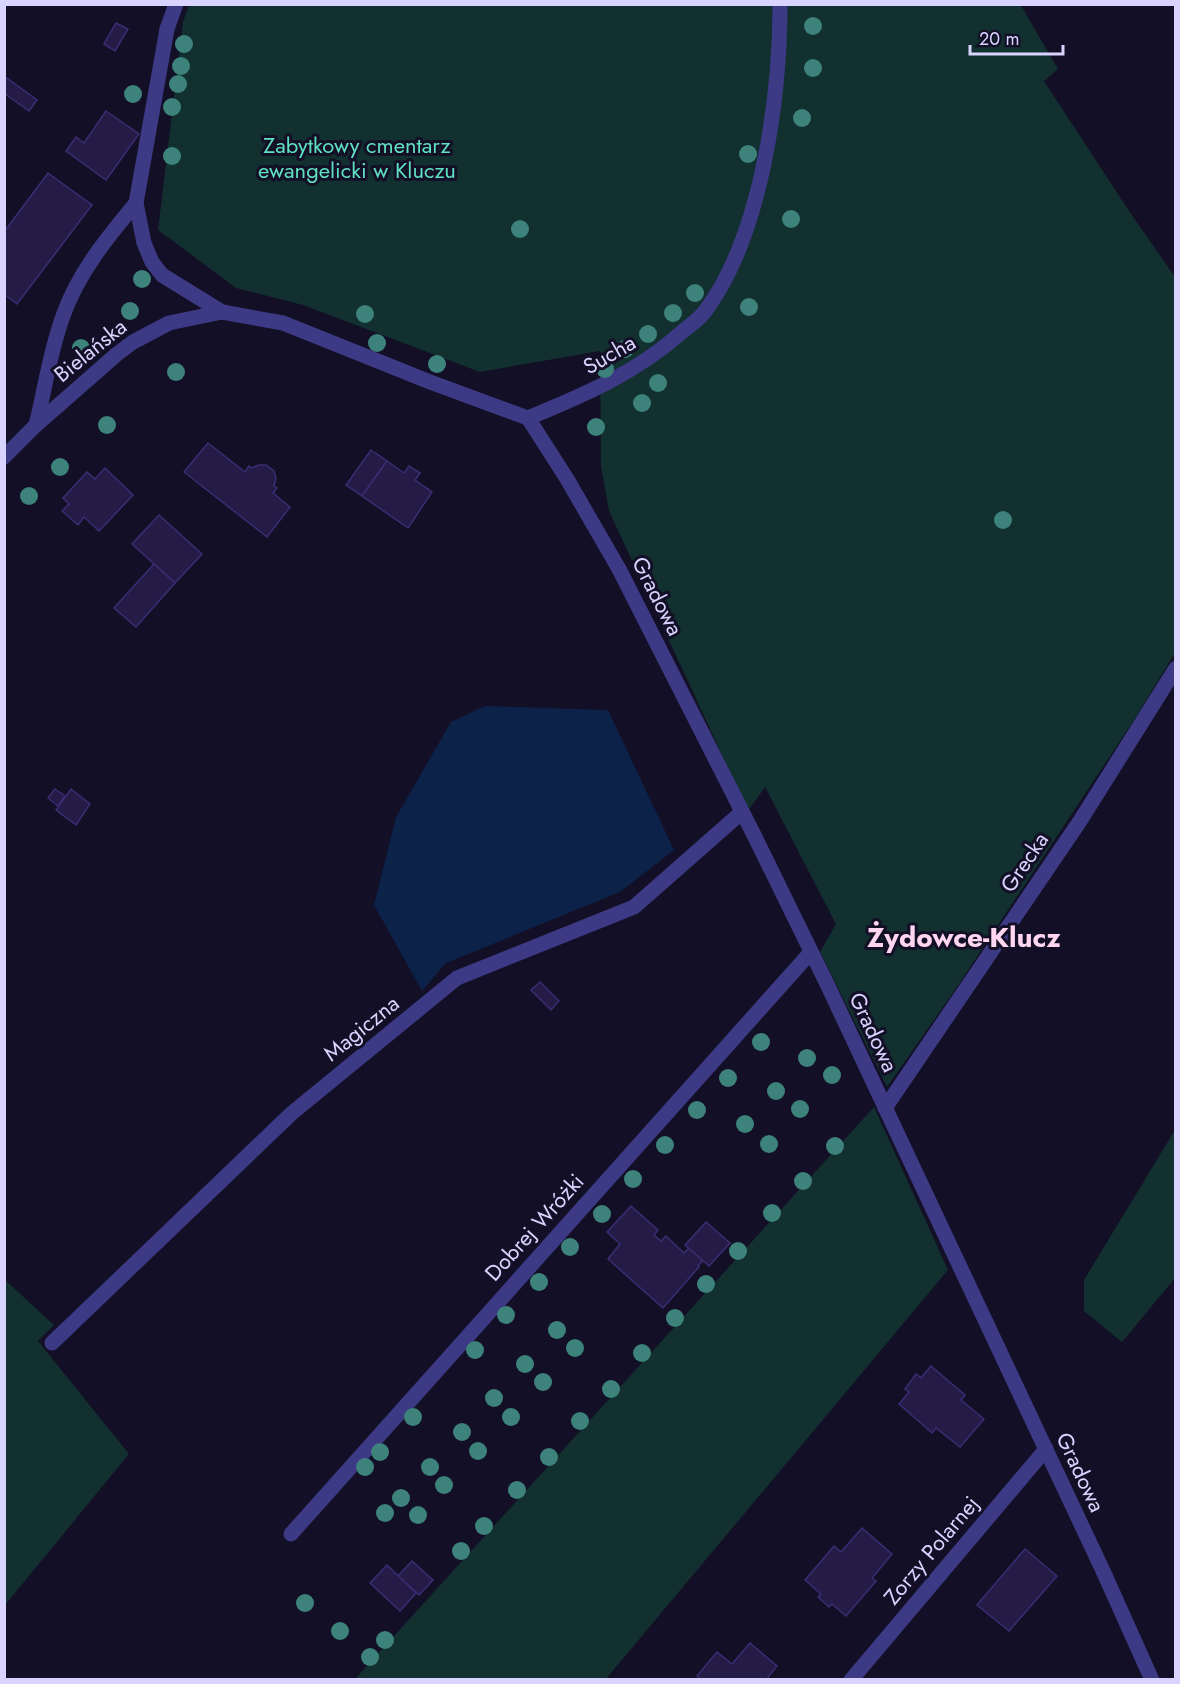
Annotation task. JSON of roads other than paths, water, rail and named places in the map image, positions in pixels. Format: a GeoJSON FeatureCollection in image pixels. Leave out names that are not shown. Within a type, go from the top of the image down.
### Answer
{"type":"FeatureCollection","features":[{"type":"Feature","properties":{"kind":"street"},"geometry":{"type":"LineString","coordinates":[[176,4],[167,29],[136,203],[144,243],[152,262],[162,275],[222,312],[283,323],[430,382],[528,418]]}},
{"type":"Feature","properties":{"kind":"street","name":"Sucha"},"geometry":{"type":"LineString","coordinates":[[528,418],[620,377],[667,345],[705,312],[730,269],[751,211],[766,153],[776,94],[780,4]]}},
{"type":"Feature","properties":{"kind":"street"},"geometry":{"type":"LineString","coordinates":[[36,425],[53,347],[63,315],[99,248],[136,203]]}},
{"type":"Feature","properties":{"kind":"street","name":"Bielańska"},"geometry":{"type":"LineString","coordinates":[[4,457],[36,425],[133,342],[169,323],[222,312]]}},
{"type":"Feature","properties":{"kind":"street","name":"Gradowa"},"geometry":{"type":"LineString","coordinates":[[528,418],[567,479],[619,569],[742,812],[885,1108],[1152,1680]]}},
{"type":"Feature","properties":{"kind":"street","name":"Grecka"},"geometry":{"type":"LineString","coordinates":[[885,1108],[1080,821],[1176,668]]}},
{"type":"Feature","properties":{"kind":"street","name":"Magiczna"},"geometry":{"type":"LineString","coordinates":[[52,1343],[292,1113],[457,978],[634,907],[742,812]]}},
{"type":"Feature","properties":{"kind":"street","name":"Dobrej Wróżki"},"geometry":{"type":"LineString","coordinates":[[291,1533],[811,952]]}},
{"type":"Feature","properties":{"kind":"street","name":"Zorzy Polarnej"},"geometry":{"type":"LineString","coordinates":[[851,1680],[1046,1449]]}},
{"type":"Feature","properties":{"kind":"water"},"geometry":{"type":"Polygon","coordinates":[[[485,706],[608,710],[674,850],[620,892],[446,963],[422,991],[374,905],[396,817],[451,722],[485,706]]]}},
{"type":"Feature","properties":{"kind":"district","name":"Żydowce-Klucz"},"geometry":{"type":"Point","coordinates":[964,937]}},
{"type":"Feature","properties":{"kind":"park label","name":"Zabytkowy cmentarz ewangelicki w Kluczu"},"geometry":{"type":"Point","coordinates":[357,158]}}]}
